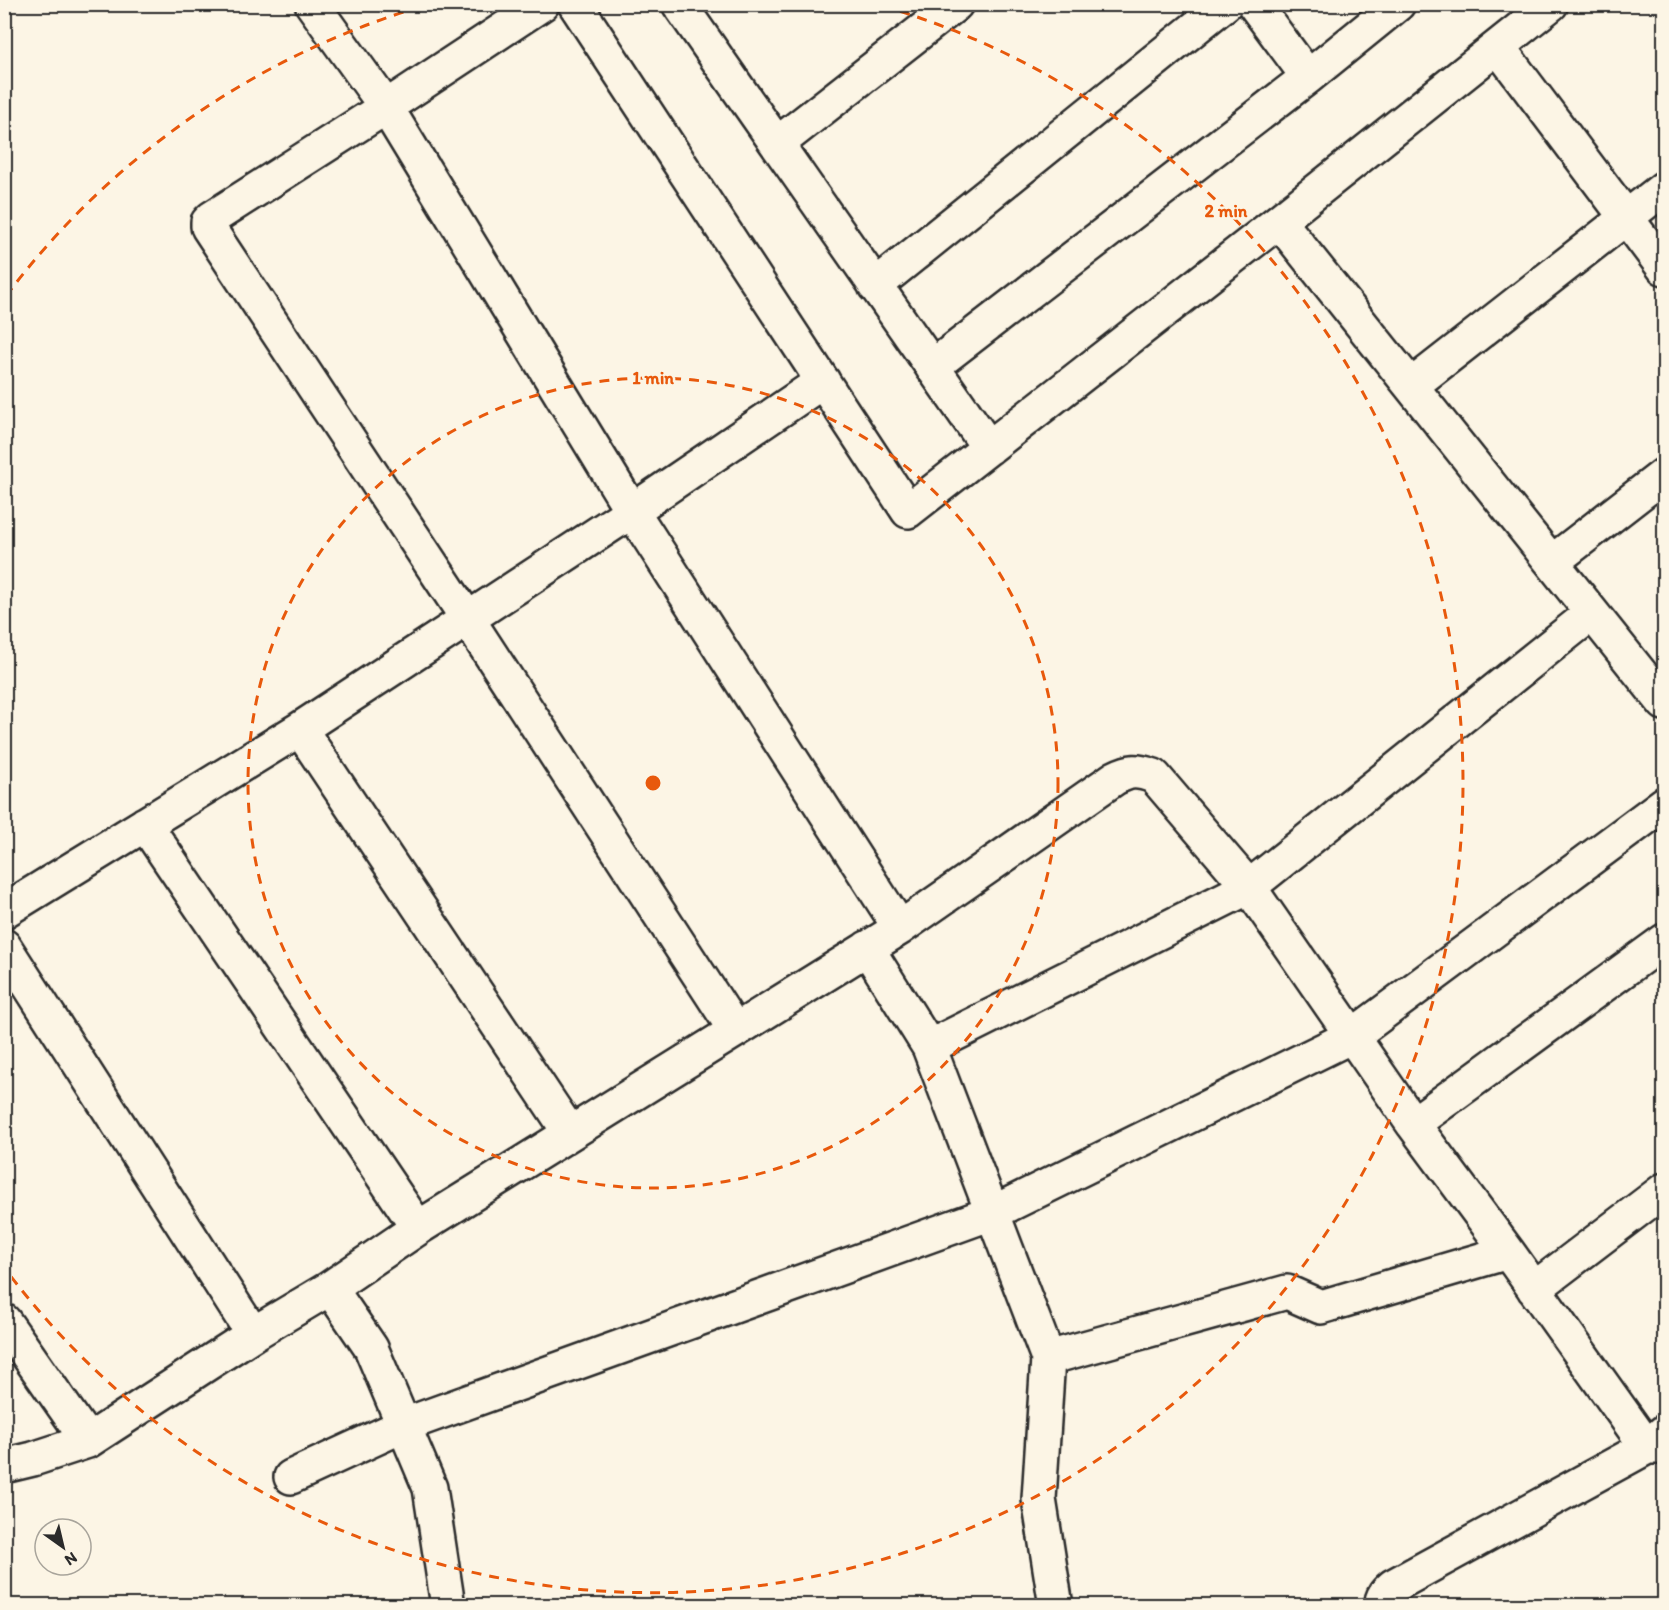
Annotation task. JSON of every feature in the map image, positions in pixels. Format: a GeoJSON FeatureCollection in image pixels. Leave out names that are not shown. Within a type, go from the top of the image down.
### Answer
{"type":"FeatureCollection","features":[{"type":"Feature","properties":{"kind":"street"},"geometry":{"type":"LineString","coordinates":[[312,4],[386,107],[632,511],[900,928]]}},
{"type":"Feature","properties":{"kind":"street"},"geometry":{"type":"LineString","coordinates":[[542,4],[212,218],[208,222],[208,227],[467,618],[735,1030]]}},
{"type":"Feature","properties":{"kind":"street"},"geometry":{"type":"LineString","coordinates":[[575,4],[908,511],[1279,221],[1551,4]]}},
{"type":"Feature","properties":{"kind":"street"},"geometry":{"type":"LineString","coordinates":[[777,144],[956,4]]}},
{"type":"Feature","properties":{"kind":"street"},"geometry":{"type":"LineString","coordinates":[[875,286],[1226,4]]}},
{"type":"Feature","properties":{"kind":"street"},"geometry":{"type":"LineString","coordinates":[[1254,4],[1308,76]]}},
{"type":"Feature","properties":{"kind":"street"},"geometry":{"type":"LineString","coordinates":[[932,367],[1398,4]]}},
{"type":"Feature","properties":{"kind":"street"},"geometry":{"type":"LineString","coordinates":[[687,8],[777,144],[989,448]]}},
{"type":"Feature","properties":{"kind":"street"},"geometry":{"type":"LineString","coordinates":[[1498,47],[1665,268]]}},
{"type":"Feature","properties":{"kind":"street"},"geometry":{"type":"LineString","coordinates":[[1411,386],[1665,188]]}},
{"type":"Feature","properties":{"kind":"street"},"geometry":{"type":"LineString","coordinates":[[1279,221],[1665,703]]}},
{"type":"Feature","properties":{"kind":"street"},"geometry":{"type":"LineString","coordinates":[[4,911],[300,729],[632,511],[823,381]]}},
{"type":"Feature","properties":{"kind":"street"},"geometry":{"type":"LineString","coordinates":[[1552,562],[1665,475]]}},
{"type":"Feature","properties":{"kind":"street"},"geometry":{"type":"LineString","coordinates":[[929,1047],[1249,887],[1592,613]]}},
{"type":"Feature","properties":{"kind":"street"},"geometry":{"type":"LineString","coordinates":[[300,729],[570,1133]]}},
{"type":"Feature","properties":{"kind":"street"},"geometry":{"type":"LineString","coordinates":[[4,1466],[88,1441],[253,1334],[330,1288],[418,1228],[900,928],[1115,778],[1128,771],[1139,771],[1154,776],[1249,887],[1413,1124],[1534,1289],[1659,1442],[1393,1586],[1386,1592],[1382,1605]]}},
{"type":"Feature","properties":{"kind":"street"},"geometry":{"type":"LineString","coordinates":[[291,1477],[404,1425],[992,1212],[1352,1036],[1665,804]]}},
{"type":"Feature","properties":{"kind":"street"},"geometry":{"type":"LineString","coordinates":[[146,824],[418,1228]]}},
{"type":"Feature","properties":{"kind":"street"},"geometry":{"type":"LineString","coordinates":[[1413,1124],[1665,941]]}},
{"type":"Feature","properties":{"kind":"street"},"geometry":{"type":"LineString","coordinates":[[4,946],[253,1334]]}},
{"type":"Feature","properties":{"kind":"street"},"geometry":{"type":"LineString","coordinates":[[867,948],[929,1047],[1048,1358],[1039,1499],[1056,1605]]}},
{"type":"Feature","properties":{"kind":"street"},"geometry":{"type":"LineString","coordinates":[[1534,1289],[1665,1190]]}},
{"type":"Feature","properties":{"kind":"street"},"geometry":{"type":"LineString","coordinates":[[1048,1358],[1287,1292],[1321,1307],[1508,1251]]}},
{"type":"Feature","properties":{"kind":"street"},"geometry":{"type":"LineString","coordinates":[[330,1288],[372,1348],[430,1488],[448,1605]]}},
{"type":"Feature","properties":{"kind":"street"},"geometry":{"type":"LineString","coordinates":[[4,1321],[88,1441]]}}]}
